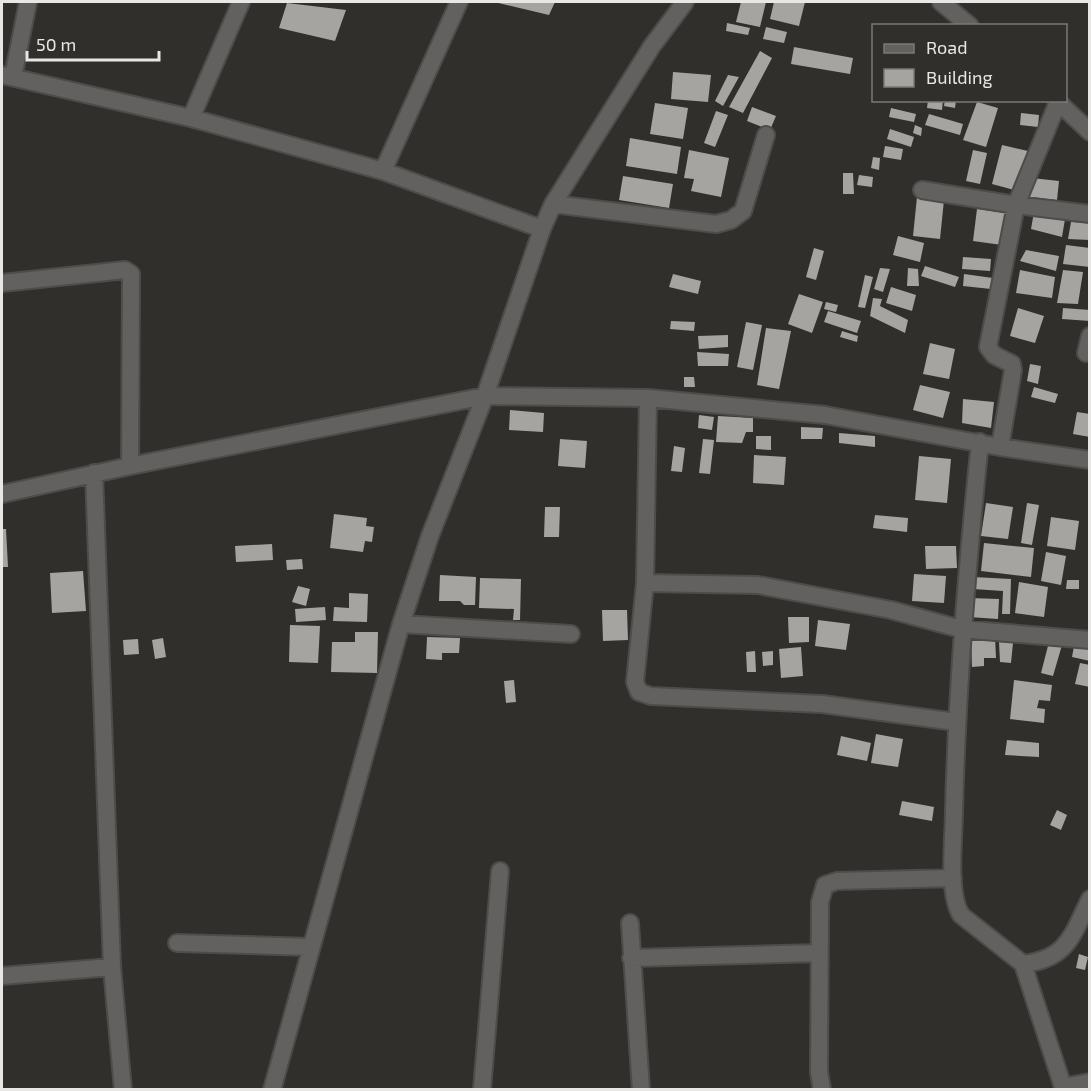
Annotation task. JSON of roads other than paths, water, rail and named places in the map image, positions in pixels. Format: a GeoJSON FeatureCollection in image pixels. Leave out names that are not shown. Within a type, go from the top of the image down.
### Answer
{"type":"FeatureCollection","features":[{"type":"Feature","properties":{"kind":"street"},"geometry":{"type":"LineString","coordinates":[[28,2],[7,76],[191,118],[383,171],[542,229]]}},
{"type":"Feature","properties":{"kind":"street"},"geometry":{"type":"LineString","coordinates":[[191,118],[241,2]]}},
{"type":"Feature","properties":{"kind":"street"},"geometry":{"type":"LineString","coordinates":[[383,171],[459,2]]}},
{"type":"Feature","properties":{"kind":"street"},"geometry":{"type":"LineString","coordinates":[[272,1089],[401,624],[430,536],[485,396],[542,229],[554,204],[652,46],[685,2]]}},
{"type":"Feature","properties":{"kind":"street"},"geometry":{"type":"LineString","coordinates":[[941,2],[968,24]]}},
{"type":"Feature","properties":{"kind":"street"},"geometry":{"type":"LineString","coordinates":[[1000,447],[1013,370],[1012,364],[994,355],[988,347],[1016,206],[1057,102]]}},
{"type":"Feature","properties":{"kind":"street"},"geometry":{"type":"LineString","coordinates":[[1058,102],[1089,132]]}},
{"type":"Feature","properties":{"kind":"street"},"geometry":{"type":"LineString","coordinates":[[554,204],[716,225],[731,220],[743,211],[766,135]]}},
{"type":"Feature","properties":{"kind":"street"},"geometry":{"type":"LineString","coordinates":[[922,190],[1016,206],[1089,214]]}},
{"type":"Feature","properties":{"kind":"street"},"geometry":{"type":"LineString","coordinates":[[2,283],[125,270],[131,274],[130,465]]}},
{"type":"Feature","properties":{"kind":"street"},"geometry":{"type":"LineString","coordinates":[[2,494],[130,465],[485,396],[648,398],[825,415],[980,441],[1000,447],[1089,460]]}},
{"type":"Feature","properties":{"kind":"street"},"geometry":{"type":"LineString","coordinates":[[648,398],[645,583],[634,682],[639,692],[651,696],[822,705],[956,722]]}},
{"type":"Feature","properties":{"kind":"street"},"geometry":{"type":"LineString","coordinates":[[980,441],[961,629],[956,722],[953,878],[956,907],[961,915],[1023,964],[1064,1088],[1089,1082]]}},
{"type":"Feature","properties":{"kind":"street"},"geometry":{"type":"LineString","coordinates":[[94,473],[112,967],[123,1089]]}},
{"type":"Feature","properties":{"kind":"street"},"geometry":{"type":"LineString","coordinates":[[645,583],[758,585],[891,610],[961,629],[1089,639]]}},
{"type":"Feature","properties":{"kind":"street"},"geometry":{"type":"LineString","coordinates":[[401,624],[572,634]]}},
{"type":"Feature","properties":{"kind":"street"},"geometry":{"type":"LineString","coordinates":[[482,1089],[500,871]]}},
{"type":"Feature","properties":{"kind":"street"},"geometry":{"type":"LineString","coordinates":[[822,1089],[819,1072],[819,953],[820,902],[825,885],[837,881],[953,878]]}},
{"type":"Feature","properties":{"kind":"street"},"geometry":{"type":"LineString","coordinates":[[1023,964],[1044,962],[1055,956],[1072,934],[1089,899]]}},
{"type":"Feature","properties":{"kind":"street"},"geometry":{"type":"LineString","coordinates":[[630,923],[641,1089]]}},
{"type":"Feature","properties":{"kind":"street"},"geometry":{"type":"LineString","coordinates":[[177,943],[311,947]]}},
{"type":"Feature","properties":{"kind":"street"},"geometry":{"type":"LineString","coordinates":[[631,957],[819,953]]}},
{"type":"Feature","properties":{"kind":"street"},"geometry":{"type":"LineString","coordinates":[[2,976],[112,967]]}}]}
